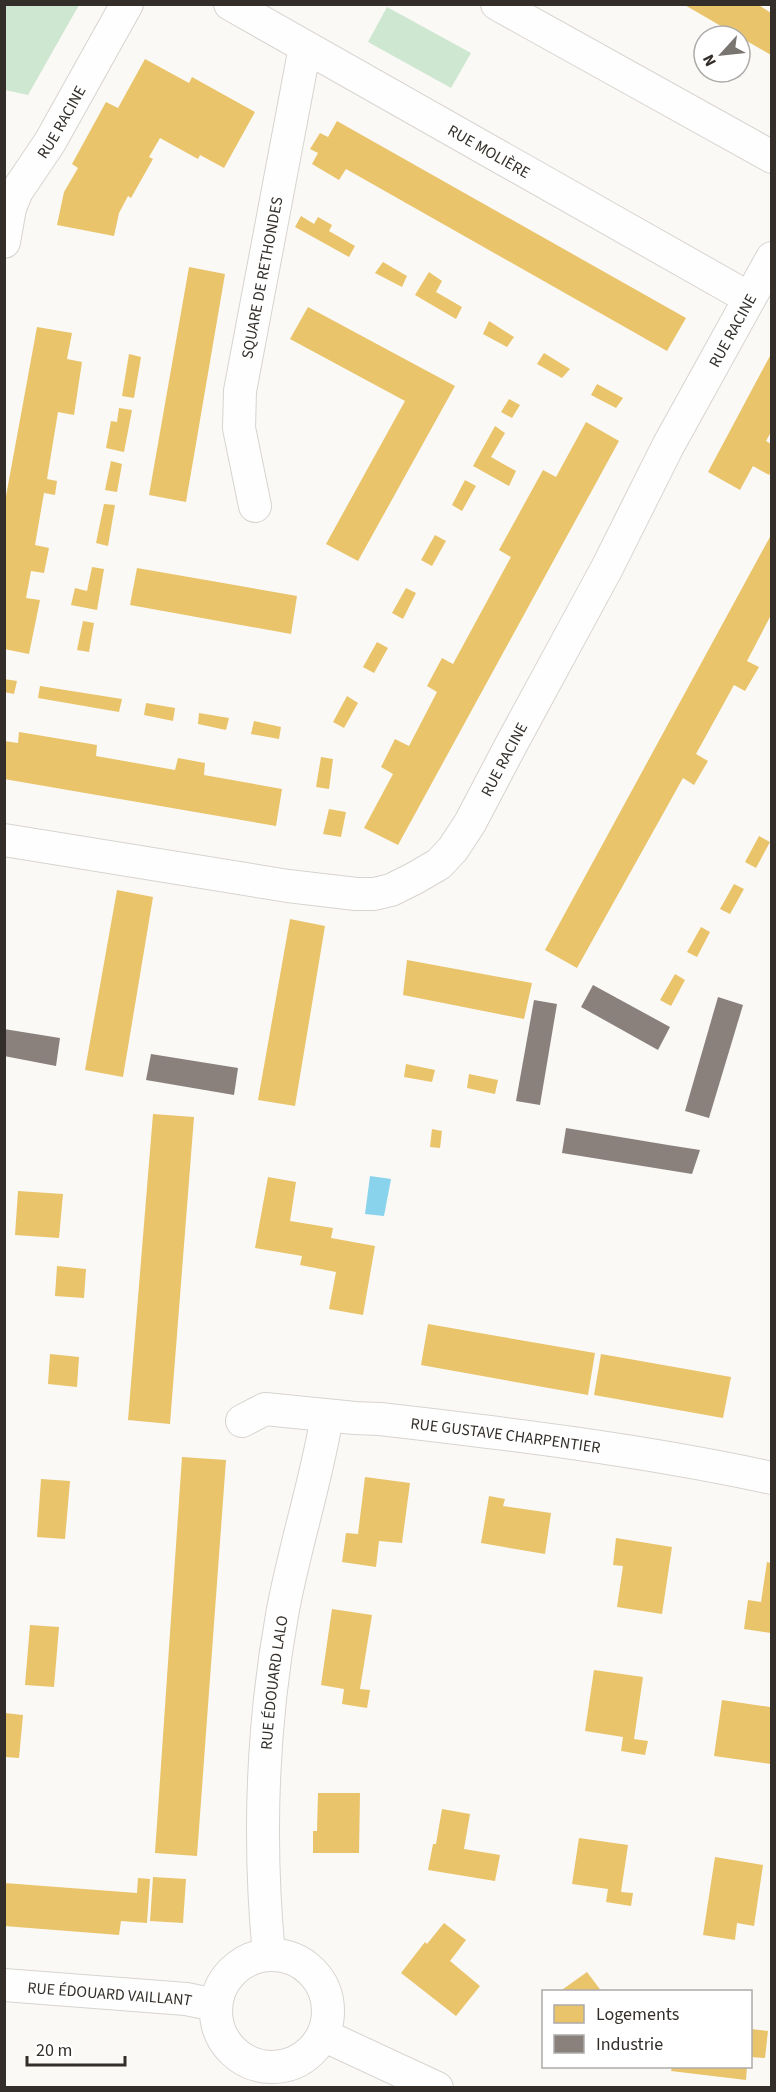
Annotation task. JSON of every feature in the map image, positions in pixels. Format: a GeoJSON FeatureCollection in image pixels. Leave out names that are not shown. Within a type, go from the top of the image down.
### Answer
{"type":"FeatureCollection","features":[{"type":"Feature","properties":{"kind":"street","name":"RUE RACINE"},"geometry":{"type":"LineString","coordinates":[[4,242],[10,208],[17,191],[50,142],[127,4]]}},
{"type":"Feature","properties":{"kind":"street","name":"RUE MOLIÈRE"},"geometry":{"type":"LineString","coordinates":[[230,4],[749,298]]}},
{"type":"Feature","properties":{"kind":"street"},"geometry":{"type":"LineString","coordinates":[[497,4],[771,157]]}},
{"type":"Feature","properties":{"kind":"street","name":"SQUARE DE RETHONDES"},"geometry":{"type":"LineString","coordinates":[[255,506],[239,428],[240,391],[305,47]]}},
{"type":"Feature","properties":{"kind":"street","name":"RUE RACINE"},"geometry":{"type":"LineString","coordinates":[[4,840],[288,886],[356,894],[374,894],[391,890],[439,864],[453,849],[470,823],[608,568],[668,446],[771,258]]}},
{"type":"Feature","properties":{"kind":"street","name":"RUE GUSTAVE CHARPENTIER"},"geometry":{"type":"LineString","coordinates":[[242,1421],[265,1409],[380,1419],[526,1436],[771,1478]]}},
{"type":"Feature","properties":{"kind":"street","name":"RUE ÉDOUARD LALO"},"geometry":{"type":"LineString","coordinates":[[269,1955],[262,1827],[266,1740],[282,1617],[321,1453],[327,1416]]}},
{"type":"Feature","properties":{"kind":"street"},"geometry":{"type":"LineString","coordinates":[[269,1955],[285,1957],[300,1963],[318,1980],[327,2003],[327,2019],[323,2036],[313,2050],[291,2064],[274,2068],[256,2066],[233,2053],[223,2039],[217,2022],[216,2005],[221,1986],[233,1970],[250,1959],[269,1955]]}},
{"type":"Feature","properties":{"kind":"street","name":"RUE ÉDOUARD VAILLANT"},"geometry":{"type":"LineString","coordinates":[[4,1985],[186,1999],[216,2005]]}},
{"type":"Feature","properties":{"kind":"street"},"geometry":{"type":"LineString","coordinates":[[323,2036],[437,2088]]}},
{"type":"Feature","properties":{"kind":"green space"},"geometry":{"type":"Polygon","coordinates":[[[5,4],[79,5],[28,95],[5,90],[5,4]]]}},
{"type":"Feature","properties":{"kind":"green space"},"geometry":{"type":"Polygon","coordinates":[[[387,7],[471,53],[451,88],[368,42],[387,7]]]}},
{"type":"Feature","properties":{"kind":"water"},"geometry":{"type":"Polygon","coordinates":[[[370,1176],[391,1179],[384,1216],[365,1214],[370,1176]]]}},
{"type":"Feature","properties":{"kind":"building: Logements"},"geometry":{"type":"Polygon","coordinates":[[[683,4],[757,4],[771,13],[771,55],[752,44],[752,24],[718,24],[683,4]]]}},
{"type":"Feature","properties":{"kind":"building: Logements"},"geometry":{"type":"Polygon","coordinates":[[[145,59],[189,83],[192,77],[255,112],[224,168],[200,155],[198,159],[160,138],[149,157],[153,159],[131,198],[128,196],[119,213],[114,236],[57,225],[64,192],[78,168],[72,164],[106,102],[118,108],[145,59]]]}},
{"type":"Feature","properties":{"kind":"building: Logements"},"geometry":{"type":"Polygon","coordinates":[[[337,121],[686,318],[667,351],[346,169],[339,180],[312,164],[318,153],[310,149],[320,133],[328,137],[337,121]]]}},
{"type":"Feature","properties":{"kind":"building: Logements"},"geometry":{"type":"Polygon","coordinates":[[[301,216],[314,224],[318,217],[332,225],[329,231],[355,246],[349,257],[295,227],[301,216]]]}},
{"type":"Feature","properties":{"kind":"building: Logements"},"geometry":{"type":"Polygon","coordinates":[[[383,262],[407,276],[402,287],[375,273],[383,262]]]}},
{"type":"Feature","properties":{"kind":"building: Logements"},"geometry":{"type":"Polygon","coordinates":[[[189,267],[225,274],[186,502],[149,495],[189,267]]]}},
{"type":"Feature","properties":{"kind":"building: Logements"},"geometry":{"type":"Polygon","coordinates":[[[429,272],[442,281],[436,292],[462,307],[456,319],[415,295],[429,272]]]}},
{"type":"Feature","properties":{"kind":"building: Logements"},"geometry":{"type":"Polygon","coordinates":[[[308,307],[455,386],[358,561],[326,544],[405,401],[290,339],[308,307]]]}},
{"type":"Feature","properties":{"kind":"building: Logements"},"geometry":{"type":"Polygon","coordinates":[[[489,321],[514,337],[507,347],[483,334],[489,321]]]}},
{"type":"Feature","properties":{"kind":"building: Logements"},"geometry":{"type":"Polygon","coordinates":[[[37,327],[72,333],[67,359],[82,362],[74,415],[58,412],[47,479],[57,481],[55,495],[44,493],[35,545],[49,548],[44,573],[31,571],[26,598],[40,600],[29,654],[4,649],[4,507],[37,327]]]}},
{"type":"Feature","properties":{"kind":"building: Logements"},"geometry":{"type":"Polygon","coordinates":[[[544,353],[570,369],[562,378],[537,364],[544,353]]]}},
{"type":"Feature","properties":{"kind":"building: Logements"},"geometry":{"type":"Polygon","coordinates":[[[129,354],[141,357],[134,398],[122,396],[129,354]]]}},
{"type":"Feature","properties":{"kind":"building: Logements"},"geometry":{"type":"Polygon","coordinates":[[[771,354],[771,432],[766,441],[771,444],[771,471],[769,475],[753,466],[740,490],[708,472],[771,354]]]}},
{"type":"Feature","properties":{"kind":"building: Logements"},"geometry":{"type":"Polygon","coordinates":[[[597,384],[623,398],[616,408],[591,395],[597,384]]]}},
{"type":"Feature","properties":{"kind":"building: Logements"},"geometry":{"type":"Polygon","coordinates":[[[509,399],[520,405],[512,418],[501,412],[509,399]]]}},
{"type":"Feature","properties":{"kind":"building: Logements"},"geometry":{"type":"Polygon","coordinates":[[[119,408],[132,410],[124,452],[106,448],[111,421],[117,422],[119,408]]]}},
{"type":"Feature","properties":{"kind":"building: Logements"},"geometry":{"type":"Polygon","coordinates":[[[586,422],[619,441],[398,845],[364,828],[393,774],[381,767],[395,739],[409,746],[437,692],[427,686],[442,658],[453,664],[511,557],[499,550],[543,470],[556,477],[586,422]]]}},
{"type":"Feature","properties":{"kind":"building: Logements"},"geometry":{"type":"Polygon","coordinates":[[[495,426],[505,433],[491,457],[516,471],[509,486],[473,466],[495,426]]]}},
{"type":"Feature","properties":{"kind":"building: Logements"},"geometry":{"type":"Polygon","coordinates":[[[111,461],[122,464],[117,492],[105,490],[111,461]]]}},
{"type":"Feature","properties":{"kind":"building: Logements"},"geometry":{"type":"Polygon","coordinates":[[[465,480],[476,486],[462,511],[452,505],[465,480]]]}},
{"type":"Feature","properties":{"kind":"building: Logements"},"geometry":{"type":"Polygon","coordinates":[[[104,504],[115,505],[108,546],[96,543],[104,504]]]}},
{"type":"Feature","properties":{"kind":"building: Logements"},"geometry":{"type":"Polygon","coordinates":[[[435,535],[446,541],[432,566],[421,560],[435,535]]]}},
{"type":"Feature","properties":{"kind":"building: Logements"},"geometry":{"type":"Polygon","coordinates":[[[771,535],[771,615],[747,661],[759,667],[745,691],[734,685],[696,754],[708,761],[694,785],[683,778],[577,968],[545,950],[771,535]]]}},
{"type":"Feature","properties":{"kind":"building: Logements"},"geometry":{"type":"Polygon","coordinates":[[[92,567],[104,569],[97,610],[71,605],[75,588],[87,591],[92,567]]]}},
{"type":"Feature","properties":{"kind":"building: Logements"},"geometry":{"type":"Polygon","coordinates":[[[137,568],[297,596],[291,634],[130,605],[137,568]]]}},
{"type":"Feature","properties":{"kind":"building: Logements"},"geometry":{"type":"Polygon","coordinates":[[[406,588],[416,593],[403,619],[392,613],[406,588]]]}},
{"type":"Feature","properties":{"kind":"building: Logements"},"geometry":{"type":"Polygon","coordinates":[[[83,621],[94,623],[89,652],[77,650],[83,621]]]}},
{"type":"Feature","properties":{"kind":"building: Logements"},"geometry":{"type":"Polygon","coordinates":[[[377,642],[388,648],[374,673],[363,667],[377,642]]]}},
{"type":"Feature","properties":{"kind":"building: Logements"},"geometry":{"type":"Polygon","coordinates":[[[4,679],[17,681],[14,694],[4,692],[4,679]]]}},
{"type":"Feature","properties":{"kind":"building: Logements"},"geometry":{"type":"Polygon","coordinates":[[[40,686],[122,699],[119,712],[38,698],[40,686]]]}},
{"type":"Feature","properties":{"kind":"building: Logements"},"geometry":{"type":"Polygon","coordinates":[[[347,696],[358,703],[344,728],[333,722],[347,696]]]}},
{"type":"Feature","properties":{"kind":"building: Logements"},"geometry":{"type":"Polygon","coordinates":[[[146,703],[175,708],[173,721],[144,715],[146,703]]]}},
{"type":"Feature","properties":{"kind":"building: Logements"},"geometry":{"type":"Polygon","coordinates":[[[199,713],[229,718],[226,730],[198,724],[199,713]]]}},
{"type":"Feature","properties":{"kind":"building: Logements"},"geometry":{"type":"Polygon","coordinates":[[[254,721],[281,727],[279,739],[251,734],[254,721]]]}},
{"type":"Feature","properties":{"kind":"building: Logements"},"geometry":{"type":"Polygon","coordinates":[[[19,732],[97,745],[96,756],[175,770],[178,758],[205,763],[204,775],[282,789],[276,826],[4,779],[4,741],[18,743],[19,732]]]}},
{"type":"Feature","properties":{"kind":"building: Logements"},"geometry":{"type":"Polygon","coordinates":[[[321,757],[333,759],[329,789],[316,787],[321,757]]]}},
{"type":"Feature","properties":{"kind":"building: Logements"},"geometry":{"type":"Polygon","coordinates":[[[329,809],[346,812],[341,837],[323,834],[329,809]]]}},
{"type":"Feature","properties":{"kind":"building: Logements"},"geometry":{"type":"Polygon","coordinates":[[[759,836],[770,842],[756,868],[745,862],[759,836]]]}},
{"type":"Feature","properties":{"kind":"building: Logements"},"geometry":{"type":"Polygon","coordinates":[[[734,884],[744,889],[730,914],[720,909],[734,884]]]}},
{"type":"Feature","properties":{"kind":"building: Logements"},"geometry":{"type":"Polygon","coordinates":[[[117,890],[153,897],[123,1077],[85,1070],[117,890]]]}},
{"type":"Feature","properties":{"kind":"building: Logements"},"geometry":{"type":"Polygon","coordinates":[[[290,919],[325,926],[295,1106],[258,1100],[290,919]]]}},
{"type":"Feature","properties":{"kind":"building: Logements"},"geometry":{"type":"Polygon","coordinates":[[[701,927],[710,932],[697,957],[687,952],[701,927]]]}},
{"type":"Feature","properties":{"kind":"building: Logements"},"geometry":{"type":"Polygon","coordinates":[[[407,960],[532,983],[524,1019],[403,995],[407,960]]]}},
{"type":"Feature","properties":{"kind":"building: Logements"},"geometry":{"type":"Polygon","coordinates":[[[675,974],[685,980],[671,1006],[660,1000],[675,974]]]}},
{"type":"Feature","properties":{"kind":"building: Logements"},"geometry":{"type":"Polygon","coordinates":[[[406,1064],[435,1070],[432,1082],[404,1077],[406,1064]]]}},
{"type":"Feature","properties":{"kind":"building: Logements"},"geometry":{"type":"Polygon","coordinates":[[[469,1074],[498,1080],[495,1094],[467,1088],[469,1074]]]}},
{"type":"Feature","properties":{"kind":"building: Logements"},"geometry":{"type":"Polygon","coordinates":[[[153,1114],[194,1117],[170,1424],[128,1420],[153,1114]]]}},
{"type":"Feature","properties":{"kind":"building: Logements"},"geometry":{"type":"Polygon","coordinates":[[[432,1129],[442,1131],[440,1148],[430,1147],[432,1129]]]}},
{"type":"Feature","properties":{"kind":"building: Logements"},"geometry":{"type":"Polygon","coordinates":[[[268,1177],[296,1182],[290,1221],[333,1228],[331,1238],[375,1246],[363,1315],[329,1309],[336,1272],[300,1265],[302,1256],[255,1248],[268,1177]]]}},
{"type":"Feature","properties":{"kind":"building: Logements"},"geometry":{"type":"Polygon","coordinates":[[[18,1191],[63,1194],[59,1238],[15,1235],[18,1191]]]}},
{"type":"Feature","properties":{"kind":"building: Logements"},"geometry":{"type":"Polygon","coordinates":[[[57,1266],[86,1269],[84,1298],[55,1296],[57,1266]]]}},
{"type":"Feature","properties":{"kind":"building: Logements"},"geometry":{"type":"Polygon","coordinates":[[[428,1324],[595,1353],[588,1395],[421,1365],[428,1324]]]}},
{"type":"Feature","properties":{"kind":"building: Logements"},"geometry":{"type":"Polygon","coordinates":[[[50,1354],[79,1357],[77,1387],[48,1384],[50,1354]]]}},
{"type":"Feature","properties":{"kind":"building: Logements"},"geometry":{"type":"Polygon","coordinates":[[[601,1354],[731,1377],[723,1418],[594,1395],[601,1354]]]}},
{"type":"Feature","properties":{"kind":"building: Logements"},"geometry":{"type":"Polygon","coordinates":[[[182,1457],[226,1460],[197,1856],[155,1853],[182,1457]]]}},
{"type":"Feature","properties":{"kind":"building: Logements"},"geometry":{"type":"Polygon","coordinates":[[[365,1477],[410,1483],[402,1543],[379,1541],[376,1567],[342,1562],[346,1533],[358,1534],[365,1477]]]}},
{"type":"Feature","properties":{"kind":"building: Logements"},"geometry":{"type":"Polygon","coordinates":[[[41,1479],[70,1481],[65,1539],[37,1537],[41,1479]]]}},
{"type":"Feature","properties":{"kind":"building: Logements"},"geometry":{"type":"Polygon","coordinates":[[[489,1496],[505,1499],[503,1506],[551,1513],[545,1554],[481,1543],[489,1496]]]}},
{"type":"Feature","properties":{"kind":"building: Logements"},"geometry":{"type":"Polygon","coordinates":[[[616,1538],[672,1547],[662,1614],[617,1607],[623,1566],[613,1565],[616,1538]]]}},
{"type":"Feature","properties":{"kind":"building: Logements"},"geometry":{"type":"Polygon","coordinates":[[[767,1562],[771,1563],[771,1633],[744,1629],[748,1600],[761,1602],[767,1562]]]}},
{"type":"Feature","properties":{"kind":"building: Logements"},"geometry":{"type":"Polygon","coordinates":[[[332,1609],[372,1615],[360,1689],[370,1690],[367,1708],[342,1704],[344,1689],[321,1685],[332,1609]]]}},
{"type":"Feature","properties":{"kind":"building: Logements"},"geometry":{"type":"Polygon","coordinates":[[[30,1625],[59,1627],[54,1687],[25,1685],[30,1625]]]}},
{"type":"Feature","properties":{"kind":"building: Logements"},"geometry":{"type":"Polygon","coordinates":[[[594,1670],[643,1677],[634,1739],[648,1741],[645,1755],[621,1751],[623,1737],[585,1731],[594,1670]]]}},
{"type":"Feature","properties":{"kind":"building: Logements"},"geometry":{"type":"Polygon","coordinates":[[[722,1700],[770,1707],[771,1764],[714,1756],[722,1700]]]}},
{"type":"Feature","properties":{"kind":"building: Logements"},"geometry":{"type":"Polygon","coordinates":[[[5,1713],[23,1715],[19,1758],[5,1757],[5,1713]]]}},
{"type":"Feature","properties":{"kind":"building: Logements"},"geometry":{"type":"Polygon","coordinates":[[[318,1793],[360,1793],[359,1853],[313,1853],[313,1831],[317,1831],[318,1793]]]}},
{"type":"Feature","properties":{"kind":"building: Logements"},"geometry":{"type":"Polygon","coordinates":[[[442,1809],[470,1814],[464,1849],[500,1855],[495,1881],[428,1870],[433,1844],[436,1844],[442,1809]]]}},
{"type":"Feature","properties":{"kind":"building: Logements"},"geometry":{"type":"Polygon","coordinates":[[[579,1838],[628,1845],[621,1892],[633,1893],[631,1906],[606,1902],[608,1889],[572,1884],[579,1838]]]}},
{"type":"Feature","properties":{"kind":"building: Logements"},"geometry":{"type":"Polygon","coordinates":[[[715,1857],[763,1865],[754,1926],[737,1923],[735,1940],[703,1935],[715,1857]]]}},
{"type":"Feature","properties":{"kind":"building: Logements"},"geometry":{"type":"Polygon","coordinates":[[[153,1877],[186,1879],[183,1923],[150,1921],[153,1877]]]}},
{"type":"Feature","properties":{"kind":"building: Logements"},"geometry":{"type":"Polygon","coordinates":[[[138,1878],[150,1879],[147,1923],[121,1921],[119,1935],[4,1926],[4,1883],[137,1893],[138,1878]]]}},
{"type":"Feature","properties":{"kind":"building: Logements"},"geometry":{"type":"Polygon","coordinates":[[[444,1923],[466,1940],[450,1961],[480,1986],[456,2016],[401,1973],[425,1942],[427,1944],[444,1923]]]}},
{"type":"Feature","properties":{"kind":"building: Logements"},"geometry":{"type":"Polygon","coordinates":[[[587,1972],[600,1990],[562,1990],[587,1972]]]}},
{"type":"Feature","properties":{"kind":"building: Logements"},"geometry":{"type":"Polygon","coordinates":[[[752,2029],[768,2031],[765,2058],[752,2057],[752,2029]]]}},
{"type":"Feature","properties":{"kind":"building: Logements"},"geometry":{"type":"Polygon","coordinates":[[[672,2068],[747,2068],[746,2080],[671,2071],[672,2068]]]}},
{"type":"Feature","properties":{"kind":"building: Industrie"},"geometry":{"type":"Polygon","coordinates":[[[593,985],[670,1027],[658,1050],[581,1007],[593,985]]]}},
{"type":"Feature","properties":{"kind":"building: Industrie"},"geometry":{"type":"Polygon","coordinates":[[[718,997],[743,1005],[709,1118],[685,1111],[718,997]]]}},
{"type":"Feature","properties":{"kind":"building: Industrie"},"geometry":{"type":"Polygon","coordinates":[[[534,1000],[557,1004],[540,1105],[516,1101],[534,1000]]]}},
{"type":"Feature","properties":{"kind":"building: Industrie"},"geometry":{"type":"Polygon","coordinates":[[[4,1029],[60,1038],[56,1066],[4,1056],[4,1029]]]}},
{"type":"Feature","properties":{"kind":"building: Industrie"},"geometry":{"type":"Polygon","coordinates":[[[151,1054],[238,1068],[234,1095],[146,1080],[151,1054]]]}},
{"type":"Feature","properties":{"kind":"building: Industrie"},"geometry":{"type":"Polygon","coordinates":[[[566,1128],[700,1150],[692,1174],[562,1153],[566,1128]]]}}]}
